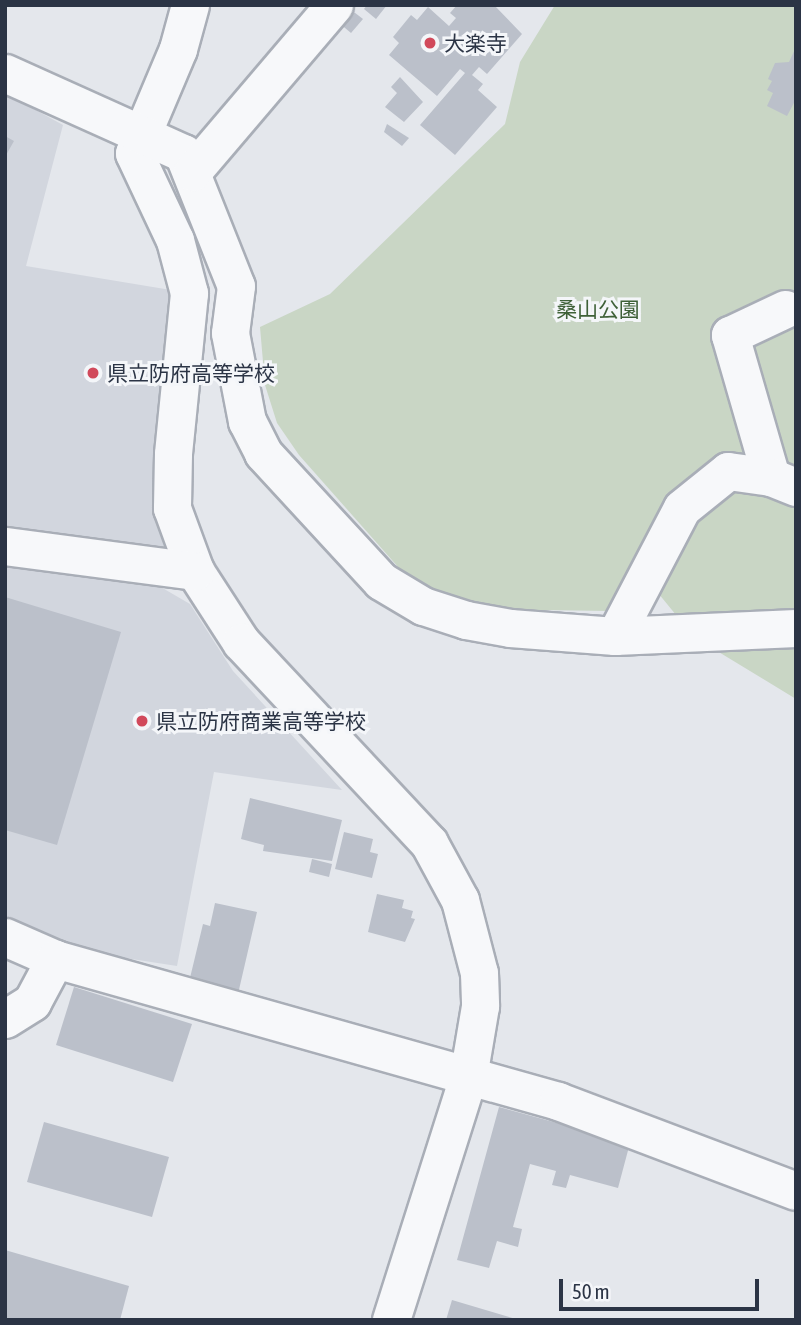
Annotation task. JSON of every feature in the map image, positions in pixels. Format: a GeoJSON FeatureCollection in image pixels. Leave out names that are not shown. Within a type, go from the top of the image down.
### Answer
{"type":"FeatureCollection","features":[{"type":"Feature","properties":{"kind":"street"},"geometry":{"type":"LineString","coordinates":[[190,5],[178,49],[139,135],[134,153],[175,240],[189,293],[173,453],[172,508],[195,571],[241,642],[429,843],[460,900],[479,973],[480,1006],[468,1077],[391,1320]]}},
{"type":"Feature","properties":{"kind":"street"},"geometry":{"type":"LineString","coordinates":[[192,172],[334,5]]}},
{"type":"Feature","properties":{"kind":"street"},"geometry":{"type":"LineString","coordinates":[[5,74],[183,153],[236,286],[230,333],[238,387],[247,421],[263,453],[381,581],[423,606],[466,620],[510,628],[615,636],[796,628]]}},
{"type":"Feature","properties":{"kind":"street"},"geometry":{"type":"LineString","coordinates":[[783,482],[730,335],[785,309]]}},
{"type":"Feature","properties":{"kind":"street"},"geometry":{"type":"LineString","coordinates":[[615,636],[682,508],[728,471],[783,482]]}},
{"type":"Feature","properties":{"kind":"street"},"geometry":{"type":"LineString","coordinates":[[5,546],[195,571]]}},
{"type":"Feature","properties":{"kind":"street"},"geometry":{"type":"LineString","coordinates":[[5,937],[55,960],[558,1101],[796,1191]]}},
{"type":"Feature","properties":{"kind":"street"},"geometry":{"type":"LineString","coordinates":[[5,1019],[32,1002],[55,960]]}},
{"type":"Feature","properties":{"kind":"shaded area","name":"県立防府高等学校"},"geometry":{"type":"Polygon","coordinates":[[[5,93],[63,125],[26,266],[189,293],[173,453],[195,571],[5,546],[5,93]]]}},
{"type":"Feature","properties":{"kind":"shaded area","name":"県立防府商業高等学校"},"geometry":{"type":"Polygon","coordinates":[[[5,558],[147,579],[190,604],[233,671],[342,790],[214,772],[177,966],[47,946],[5,927],[5,558]]]}},
{"type":"Feature","properties":{"kind":"green space","name":"桑山公園"},"geometry":{"type":"Polygon","coordinates":[[[555,5],[796,5],[796,699],[694,637],[636,566],[608,611],[473,609],[434,592],[399,568],[299,455],[277,423],[265,385],[260,327],[330,294],[505,124],[520,62],[555,5]]]}},
{"type":"Feature","properties":{"kind":"building"},"geometry":{"type":"Polygon","coordinates":[[[367,5],[387,5],[376,19],[364,9],[367,5]]]}},
{"type":"Feature","properties":{"kind":"building"},"geometry":{"type":"Polygon","coordinates":[[[457,5],[494,5],[522,34],[487,74],[479,67],[472,75],[483,84],[478,90],[497,107],[455,155],[420,125],[465,73],[460,69],[437,96],[389,55],[399,43],[393,37],[411,15],[417,20],[428,7],[449,26],[456,18],[450,13],[457,5]]]}},
{"type":"Feature","properties":{"kind":"building"},"geometry":{"type":"Polygon","coordinates":[[[350,9],[363,19],[351,33],[338,22],[350,9]]]}},
{"type":"Feature","properties":{"kind":"building"},"geometry":{"type":"Polygon","coordinates":[[[796,47],[796,99],[787,116],[767,106],[773,93],[767,90],[772,81],[768,79],[775,63],[789,62],[796,47]]]}},
{"type":"Feature","properties":{"kind":"building"},"geometry":{"type":"Polygon","coordinates":[[[400,77],[423,102],[404,122],[385,107],[397,93],[391,87],[400,77]]]}},
{"type":"Feature","properties":{"kind":"building"},"geometry":{"type":"Polygon","coordinates":[[[387,124],[409,138],[402,146],[384,132],[387,124]]]}},
{"type":"Feature","properties":{"kind":"building"},"geometry":{"type":"Polygon","coordinates":[[[5,136],[14,141],[5,157],[5,136]]]}},
{"type":"Feature","properties":{"kind":"building"},"geometry":{"type":"Polygon","coordinates":[[[5,597],[121,632],[57,845],[5,830],[5,597]]]}},
{"type":"Feature","properties":{"kind":"building"},"geometry":{"type":"Polygon","coordinates":[[[250,798],[342,820],[332,861],[263,851],[264,845],[241,839],[250,798]]]}},
{"type":"Feature","properties":{"kind":"building"},"geometry":{"type":"Polygon","coordinates":[[[344,832],[373,839],[370,852],[378,854],[372,878],[335,869],[344,832]]]}},
{"type":"Feature","properties":{"kind":"building"},"geometry":{"type":"Polygon","coordinates":[[[312,859],[332,864],[329,877],[309,872],[312,859]]]}},
{"type":"Feature","properties":{"kind":"building"},"geometry":{"type":"Polygon","coordinates":[[[377,894],[404,900],[402,908],[413,911],[411,918],[415,919],[405,942],[368,932],[377,894]]]}},
{"type":"Feature","properties":{"kind":"building"},"geometry":{"type":"Polygon","coordinates":[[[215,903],[257,912],[238,994],[189,982],[203,924],[210,926],[215,903]]]}},
{"type":"Feature","properties":{"kind":"building"},"geometry":{"type":"Polygon","coordinates":[[[74,987],[192,1024],[173,1082],[56,1045],[74,987]]]}},
{"type":"Feature","properties":{"kind":"building"},"geometry":{"type":"Polygon","coordinates":[[[499,1107],[630,1143],[618,1188],[570,1175],[566,1188],[552,1185],[556,1171],[530,1164],[513,1227],[522,1229],[518,1247],[497,1241],[489,1268],[457,1260],[499,1107]]]}},
{"type":"Feature","properties":{"kind":"building"},"geometry":{"type":"Polygon","coordinates":[[[44,1122],[169,1157],[152,1217],[27,1182],[44,1122]]]}},
{"type":"Feature","properties":{"kind":"building"},"geometry":{"type":"Polygon","coordinates":[[[5,1250],[129,1286],[120,1320],[5,1320],[5,1250]]]}},
{"type":"Feature","properties":{"kind":"building"},"geometry":{"type":"Polygon","coordinates":[[[452,1300],[516,1319],[516,1320],[446,1320],[452,1300]]]}},
{"type":"Feature","properties":{"kind":"place","name":"大楽寺"},"geometry":{"type":"Point","coordinates":[430,43]}},
{"type":"Feature","properties":{"kind":"place","name":"県立防府高等学校"},"geometry":{"type":"Point","coordinates":[93,373]}},
{"type":"Feature","properties":{"kind":"place","name":"県立防府商業高等学校"},"geometry":{"type":"Point","coordinates":[142,721]}}]}
